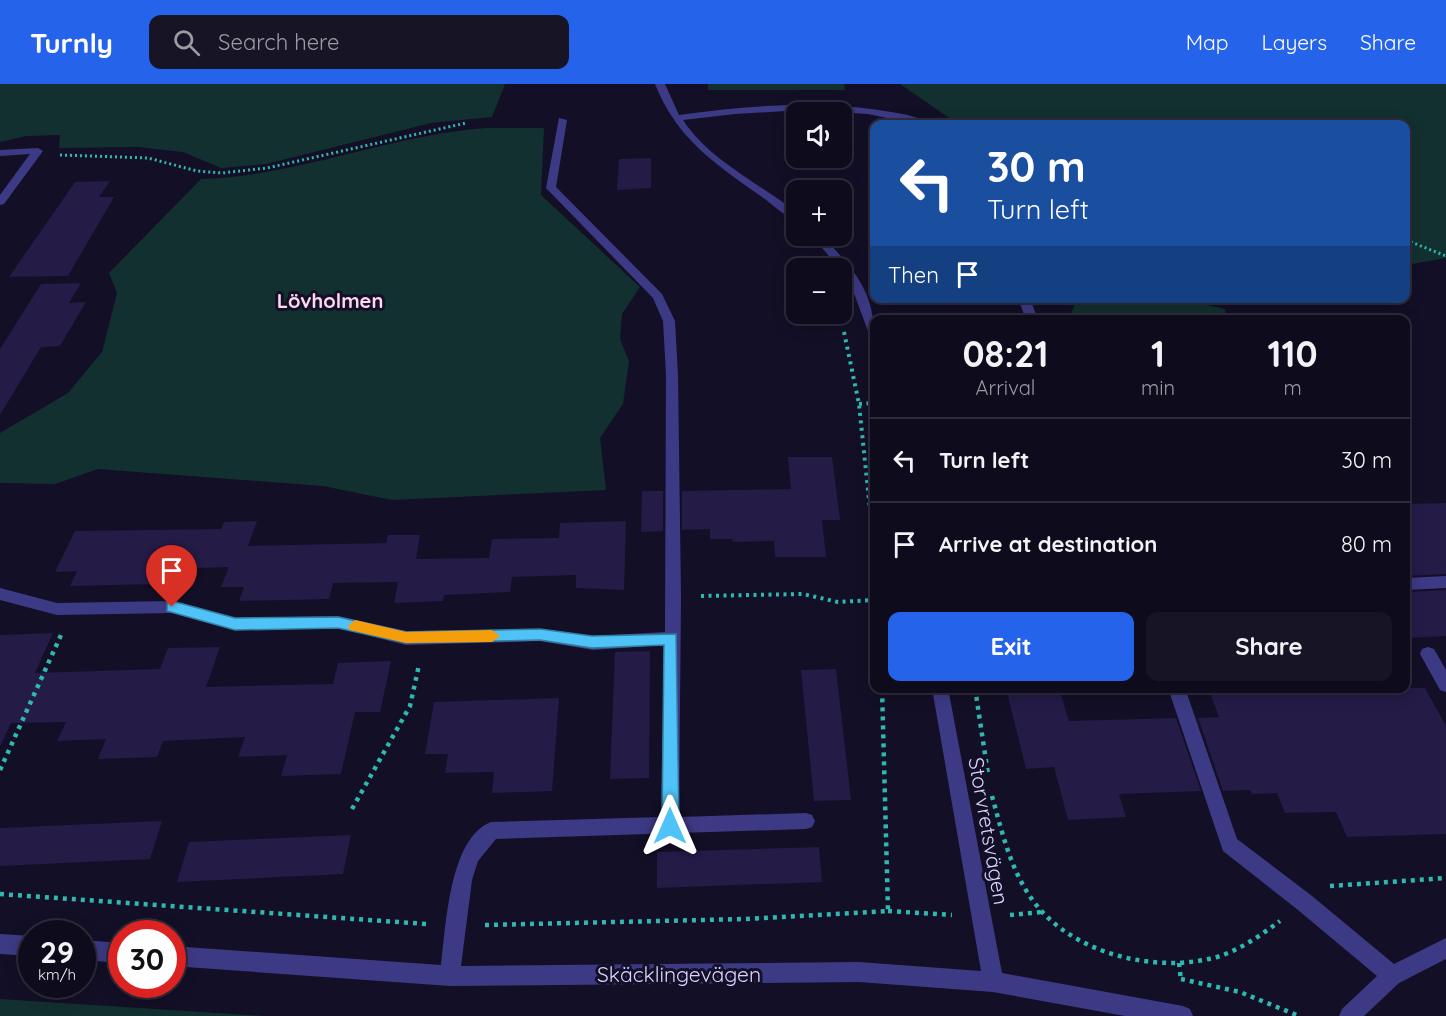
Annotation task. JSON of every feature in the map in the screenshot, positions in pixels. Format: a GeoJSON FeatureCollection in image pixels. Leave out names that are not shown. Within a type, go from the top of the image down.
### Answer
{"type":"FeatureCollection","features":[{"type":"Feature","properties":{"kind":"street"},"geometry":{"type":"LineString","coordinates":[[660,84],[676,118],[699,146],[786,210]]}},
{"type":"Feature","properties":{"kind":"street"},"geometry":{"type":"LineString","coordinates":[[676,118],[721,111],[841,108],[914,120]]}},
{"type":"Feature","properties":{"kind":"street"},"geometry":{"type":"LineString","coordinates":[[562,120],[551,188],[658,297],[669,321],[672,375],[673,597],[670,826]]}},
{"type":"Feature","properties":{"kind":"street"},"geometry":{"type":"LineString","coordinates":[[0,153],[38,151]]}},
{"type":"Feature","properties":{"kind":"street"},"geometry":{"type":"LineString","coordinates":[[0,202],[38,151]]}},
{"type":"Feature","properties":{"kind":"street"},"geometry":{"type":"LineString","coordinates":[[826,246],[855,279],[870,320]]}},
{"type":"Feature","properties":{"kind":"street"},"geometry":{"type":"LineString","coordinates":[[1410,584],[1446,582]]}},
{"type":"Feature","properties":{"kind":"street"},"geometry":{"type":"LineString","coordinates":[[0,594],[57,609],[172,607],[235,624],[338,622],[406,638],[540,634],[592,642],[671,638]]}},
{"type":"Feature","properties":{"kind":"street"},"geometry":{"type":"LineString","coordinates":[[1428,654],[1446,685]]}},
{"type":"Feature","properties":{"kind":"street","name":"Storvretsvägen"},"geometry":{"type":"LineString","coordinates":[[941,693],[993,982]]}},
{"type":"Feature","properties":{"kind":"street"},"geometry":{"type":"LineString","coordinates":[[1178,693],[1230,845],[1305,903],[1392,976]]}},
{"type":"Feature","properties":{"kind":"street"},"geometry":{"type":"LineString","coordinates":[[450,976],[462,880],[471,856],[491,831],[806,821]]}},
{"type":"Feature","properties":{"kind":"street"},"geometry":{"type":"LineString","coordinates":[[0,944],[18,945]]}},
{"type":"Feature","properties":{"kind":"street"},"geometry":{"type":"LineString","coordinates":[[1349,1016],[1392,976],[1446,948]]}},
{"type":"Feature","properties":{"kind":"street","name":"Skäcklingevägen"},"geometry":{"type":"LineString","coordinates":[[186,957],[450,976],[859,972],[993,982],[1183,1016]]}},
{"type":"Feature","properties":{"kind":"path"},"geometry":{"type":"LineString","coordinates":[[38,151],[61,155],[148,158],[197,171],[222,173],[267,168],[466,123]]}},
{"type":"Feature","properties":{"kind":"path"},"geometry":{"type":"LineString","coordinates":[[1410,242],[1446,256]]}},
{"type":"Feature","properties":{"kind":"path"},"geometry":{"type":"LineString","coordinates":[[843,327],[859,404],[870,510]]}},
{"type":"Feature","properties":{"kind":"path"},"geometry":{"type":"LineString","coordinates":[[859,404],[870,403]]}},
{"type":"Feature","properties":{"kind":"path"},"geometry":{"type":"LineString","coordinates":[[673,597],[803,594],[838,602],[870,600]]}},
{"type":"Feature","properties":{"kind":"path"},"geometry":{"type":"LineString","coordinates":[[0,770],[72,610]]}},
{"type":"Feature","properties":{"kind":"path"},"geometry":{"type":"LineString","coordinates":[[352,809],[410,706],[425,638]]}},
{"type":"Feature","properties":{"kind":"path"},"geometry":{"type":"LineString","coordinates":[[0,894],[457,925],[745,919],[888,911],[882,693]]}},
{"type":"Feature","properties":{"kind":"path"},"geometry":{"type":"LineString","coordinates":[[976,693],[989,780]]}},
{"type":"Feature","properties":{"kind":"path"},"geometry":{"type":"LineString","coordinates":[[990,791],[1006,847],[1027,891],[1042,912],[1094,948],[1121,958],[1179,963],[1215,957],[1251,943],[1333,884],[1446,878]]}},
{"type":"Feature","properties":{"kind":"path"},"geometry":{"type":"LineString","coordinates":[[1181,979],[1240,992],[1299,1016]]}},
{"type":"Feature","properties":{"kind":"green space"},"geometry":{"type":"Polygon","coordinates":[[[0,84],[505,84],[492,117],[431,123],[266,164],[221,168],[183,152],[137,147],[59,148],[60,135],[26,136],[0,142],[0,84]]]}},
{"type":"Feature","properties":{"kind":"green space"},"geometry":{"type":"Polygon","coordinates":[[[708,84],[844,84],[845,90],[708,90],[708,84]]]}},
{"type":"Feature","properties":{"kind":"green space"},"geometry":{"type":"Polygon","coordinates":[[[900,84],[1446,84],[1446,258],[1410,264],[1410,120],[952,120],[900,84]]]}},
{"type":"Feature","properties":{"kind":"green space"},"geometry":{"type":"Polygon","coordinates":[[[486,128],[544,128],[541,195],[640,287],[622,314],[620,339],[629,361],[623,404],[600,438],[606,490],[392,500],[323,486],[98,469],[55,484],[0,483],[0,433],[68,393],[102,352],[117,293],[109,273],[201,179],[273,171],[415,138],[486,128]]]}},
{"type":"Feature","properties":{"kind":"green space"},"geometry":{"type":"Polygon","coordinates":[[[1075,303],[1199,303],[1225,309],[1226,315],[1071,315],[1075,303]]]}},
{"type":"Feature","properties":{"kind":"green space"},"geometry":{"type":"Polygon","coordinates":[[[0,999],[264,1016],[0,1016],[0,999]]]}},
{"type":"Feature","properties":{"kind":"building"},"geometry":{"type":"Polygon","coordinates":[[[651,158],[651,188],[617,190],[619,159],[651,158]]]}},
{"type":"Feature","properties":{"kind":"building"},"geometry":{"type":"Polygon","coordinates":[[[110,181],[99,197],[114,197],[68,276],[9,277],[75,182],[110,181]]]}},
{"type":"Feature","properties":{"kind":"building"},"geometry":{"type":"Polygon","coordinates":[[[81,283],[69,303],[86,302],[60,346],[41,347],[0,415],[0,349],[41,284],[81,283]]]}},
{"type":"Feature","properties":{"kind":"building"},"geometry":{"type":"Polygon","coordinates":[[[788,457],[832,457],[840,520],[822,520],[826,557],[775,557],[774,541],[733,542],[732,539],[710,539],[710,529],[682,530],[682,491],[791,489],[788,457]]]}},
{"type":"Feature","properties":{"kind":"building"},"geometry":{"type":"Polygon","coordinates":[[[642,491],[663,491],[663,531],[641,532],[642,491]]]}},
{"type":"Feature","properties":{"kind":"building"},"geometry":{"type":"Polygon","coordinates":[[[1446,503],[1446,574],[1410,576],[1410,504],[1446,503]]]}},
{"type":"Feature","properties":{"kind":"building"},"geometry":{"type":"Polygon","coordinates":[[[257,521],[248,546],[386,543],[388,535],[420,535],[416,559],[489,558],[492,539],[559,538],[560,523],[626,521],[624,590],[576,588],[576,575],[512,577],[510,592],[444,595],[443,601],[394,603],[398,582],[333,583],[329,599],[239,601],[244,587],[221,587],[229,567],[164,569],[158,584],[70,586],[77,571],[55,572],[75,531],[221,529],[224,522],[257,521]]]}},
{"type":"Feature","properties":{"kind":"building"},"geometry":{"type":"Polygon","coordinates":[[[1446,590],[1446,636],[1410,638],[1410,592],[1446,590]]]}},
{"type":"Feature","properties":{"kind":"building"},"geometry":{"type":"Polygon","coordinates":[[[53,633],[35,673],[160,669],[168,648],[220,647],[206,687],[333,684],[338,663],[391,661],[380,712],[355,712],[341,774],[281,776],[287,755],[238,757],[245,737],[163,741],[157,757],[98,759],[106,739],[57,741],[66,722],[11,723],[0,747],[0,635],[53,633]]]}},
{"type":"Feature","properties":{"kind":"building"},"geometry":{"type":"Polygon","coordinates":[[[650,651],[649,778],[610,779],[615,652],[650,651]]]}},
{"type":"Feature","properties":{"kind":"building"},"geometry":{"type":"Polygon","coordinates":[[[836,669],[851,800],[814,801],[801,670],[836,669]]]}},
{"type":"Feature","properties":{"kind":"building"},"geometry":{"type":"Polygon","coordinates":[[[1410,688],[1425,688],[1446,726],[1446,834],[1347,837],[1336,812],[1285,813],[1277,793],[1252,794],[1250,790],[1223,791],[1198,718],[1219,717],[1210,693],[1410,693],[1410,688]]]}},
{"type":"Feature","properties":{"kind":"building"},"geometry":{"type":"Polygon","coordinates":[[[1007,693],[1061,693],[1069,721],[1176,718],[1201,791],[1119,794],[1126,817],[1068,820],[1054,767],[1026,769],[1007,693]]]}},
{"type":"Feature","properties":{"kind":"building"},"geometry":{"type":"Polygon","coordinates":[[[559,698],[552,791],[492,793],[494,772],[445,773],[448,754],[425,754],[434,702],[559,698]]]}},
{"type":"Feature","properties":{"kind":"building"},"geometry":{"type":"Polygon","coordinates":[[[162,821],[150,859],[0,866],[0,828],[162,821]]]}},
{"type":"Feature","properties":{"kind":"building"},"geometry":{"type":"Polygon","coordinates":[[[351,835],[343,874],[177,882],[189,842],[351,835]]]}},
{"type":"Feature","properties":{"kind":"building"},"geometry":{"type":"Polygon","coordinates":[[[819,847],[822,882],[657,888],[657,852],[819,847]]]}},
{"type":"Feature","properties":{"kind":"slow traffic"},"geometry":{"type":"LineString","coordinates":[[355,626],[406,638],[492,636]]}},
{"type":"Feature","properties":{"kind":"district","name":"Lövholmen"},"geometry":{"type":"Point","coordinates":[330,301]}},
{"type":"Feature","properties":{"kind":"route"},"geometry":{"type":"LineString","coordinates":[[172,607],[235,624],[338,622],[406,638],[540,634],[592,642],[671,638],[670,826]]}}]}
